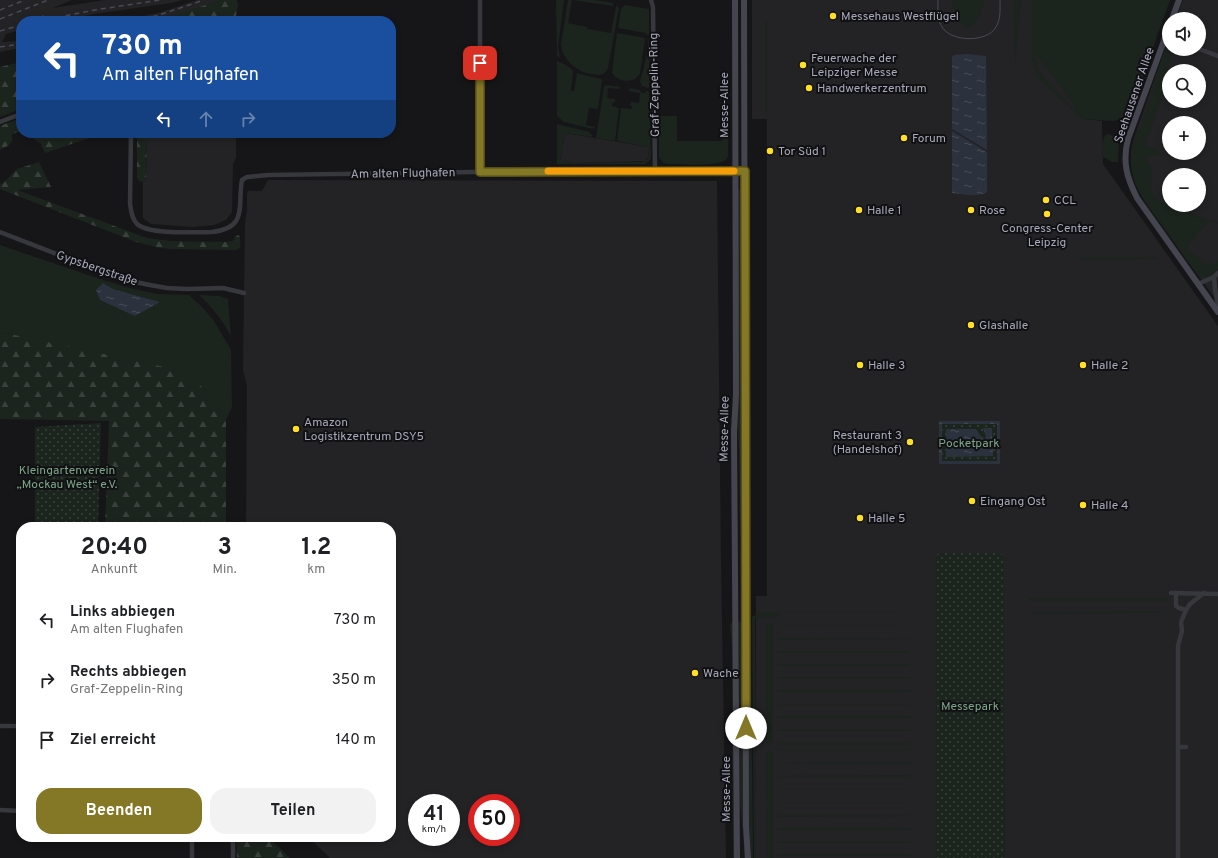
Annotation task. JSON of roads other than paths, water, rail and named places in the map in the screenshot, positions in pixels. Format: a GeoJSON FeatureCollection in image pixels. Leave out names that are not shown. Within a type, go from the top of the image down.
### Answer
{"type":"FeatureCollection","features":[{"type":"Feature","properties":{"kind":"main road","name":"Messe-Allee"},"geometry":{"type":"LineString","coordinates":[[735,0],[735,606],[737,651],[737,858]]}},
{"type":"Feature","properties":{"kind":"main road","name":"Messe-Allee"},"geometry":{"type":"LineString","coordinates":[[744,0],[746,825],[748,858]]}},
{"type":"Feature","properties":{"kind":"main road"},"geometry":{"type":"LineString","coordinates":[[1175,12],[1179,0]]}},
{"type":"Feature","properties":{"kind":"main road","name":"Seehausener Allee"},"geometry":{"type":"LineString","coordinates":[[1162,47],[1128,139],[1126,165],[1130,182],[1137,198],[1218,312]]}},
{"type":"Feature","properties":{"kind":"street"},"geometry":{"type":"LineString","coordinates":[[480,0],[480,172]]}},
{"type":"Feature","properties":{"kind":"street","name":"Graf-Zeppelin-Ring"},"geometry":{"type":"LineString","coordinates":[[652,0],[655,171]]}},
{"type":"Feature","properties":{"kind":"street"},"geometry":{"type":"LineString","coordinates":[[1206,52],[1218,56]]}},
{"type":"Feature","properties":{"kind":"street"},"geometry":{"type":"LineString","coordinates":[[0,122],[16,116]]}},
{"type":"Feature","properties":{"kind":"street","name":"Am alten Flughafen"},"geometry":{"type":"LineString","coordinates":[[132,138],[130,191],[131,213],[138,224],[143,228],[160,231],[212,232],[221,231],[228,228],[238,218],[241,211],[242,180],[247,177],[268,174],[745,171]]}},
{"type":"Feature","properties":{"kind":"street","name":"Gypsbergstraße"},"geometry":{"type":"LineString","coordinates":[[0,232],[121,279],[167,288],[223,288],[244,293]]}},
{"type":"Feature","properties":{"kind":"street"},"geometry":{"type":"LineString","coordinates":[[1198,284],[1214,277],[1218,273]]}},
{"type":"Feature","properties":{"kind":"street"},"geometry":{"type":"LineString","coordinates":[[1214,277],[1214,290],[1218,305]]}},
{"type":"Feature","properties":{"kind":"street"},"geometry":{"type":"LineString","coordinates":[[1186,610],[1176,606],[1174,593],[1218,594]]}},
{"type":"Feature","properties":{"kind":"street"},"geometry":{"type":"LineString","coordinates":[[1178,858],[1178,646],[1185,632],[1181,622],[1186,610],[1190,604],[1204,593]]}},
{"type":"Feature","properties":{"kind":"street"},"geometry":{"type":"LineString","coordinates":[[0,726],[16,726]]}},
{"type":"Feature","properties":{"kind":"street"},"geometry":{"type":"LineString","coordinates":[[1178,747],[1186,747]]}},
{"type":"Feature","properties":{"kind":"street"},"geometry":{"type":"LineString","coordinates":[[0,810],[16,811]]}},
{"type":"Feature","properties":{"kind":"street"},"geometry":{"type":"LineString","coordinates":[[192,842],[192,858]]}},
{"type":"Feature","properties":{"kind":"street"},"geometry":{"type":"LineString","coordinates":[[233,842],[233,858]]}},
{"type":"Feature","properties":{"kind":"water"},"geometry":{"type":"Polygon","coordinates":[[[967,54],[986,56],[987,150],[952,129],[952,57],[954,55],[967,54]]]}},
{"type":"Feature","properties":{"kind":"water"},"geometry":{"type":"Polygon","coordinates":[[[952,131],[987,152],[987,192],[979,195],[952,193],[952,131]]]}},
{"type":"Feature","properties":{"kind":"water"},"geometry":{"type":"Polygon","coordinates":[[[103,283],[113,289],[160,302],[135,316],[100,300],[96,290],[103,283]]]}},
{"type":"Feature","properties":{"kind":"water"},"geometry":{"type":"Polygon","coordinates":[[[939,421],[1000,421],[1000,464],[939,464],[939,421]],[[942,424],[942,461],[997,461],[997,424],[942,424]]]}},
{"type":"Feature","properties":{"kind":"water"},"geometry":{"type":"Polygon","coordinates":[[[983,428],[992,428],[993,456],[946,457],[946,429],[976,429],[982,438],[985,439],[986,436],[983,428]]]}},
{"type":"Feature","properties":{"kind":"tram line"},"geometry":{"type":"LineString","coordinates":[[938,0],[939,18],[942,27],[953,36],[969,39],[985,36],[996,27],[998,24],[1000,0]]}},
{"type":"Feature","properties":{"kind":"railway"},"geometry":{"type":"LineString","coordinates":[[0,10],[25,0]]}},
{"type":"Feature","properties":{"kind":"railway"},"geometry":{"type":"LineString","coordinates":[[0,19],[48,0]]}},
{"type":"Feature","properties":{"kind":"railway"},"geometry":{"type":"LineString","coordinates":[[64,16],[160,0]]}},
{"type":"Feature","properties":{"kind":"railway"},"geometry":{"type":"LineString","coordinates":[[155,16],[204,0]]}},
{"type":"Feature","properties":{"kind":"railway"},"geometry":{"type":"LineString","coordinates":[[0,31],[16,26]]}},
{"type":"Feature","properties":{"kind":"railway"},"geometry":{"type":"LineString","coordinates":[[0,47],[16,45]]}},
{"type":"Feature","properties":{"kind":"place","name":"Messehaus Westflügel"},"geometry":{"type":"Point","coordinates":[833,16]}},
{"type":"Feature","properties":{"kind":"place","name":"Feuerwache der Leipziger Messe"},"geometry":{"type":"Point","coordinates":[803,65]}},
{"type":"Feature","properties":{"kind":"place","name":"Handwerkerzentrum"},"geometry":{"type":"Point","coordinates":[809,88]}},
{"type":"Feature","properties":{"kind":"place","name":"Forum"},"geometry":{"type":"Point","coordinates":[904,138]}},
{"type":"Feature","properties":{"kind":"place","name":"Tor Süd 1"},"geometry":{"type":"Point","coordinates":[770,151]}},
{"type":"Feature","properties":{"kind":"place","name":"CCL"},"geometry":{"type":"Point","coordinates":[1046,200]}},
{"type":"Feature","properties":{"kind":"place","name":"Halle 1"},"geometry":{"type":"Point","coordinates":[859,210]}},
{"type":"Feature","properties":{"kind":"place","name":"Rose"},"geometry":{"type":"Point","coordinates":[971,210]}},
{"type":"Feature","properties":{"kind":"place","name":"Congress-Center Leipzig"},"geometry":{"type":"Point","coordinates":[1047,214]}},
{"type":"Feature","properties":{"kind":"place","name":"Glashalle"},"geometry":{"type":"Point","coordinates":[971,325]}},
{"type":"Feature","properties":{"kind":"place","name":"Halle 3"},"geometry":{"type":"Point","coordinates":[860,365]}},
{"type":"Feature","properties":{"kind":"place","name":"Halle 2"},"geometry":{"type":"Point","coordinates":[1083,365]}},
{"type":"Feature","properties":{"kind":"place","name":"Amazon Logistikzentrum DSY5"},"geometry":{"type":"Point","coordinates":[296,429]}},
{"type":"Feature","properties":{"kind":"place","name":"Restaurant 3 (Handelshof)"},"geometry":{"type":"Point","coordinates":[910,442]}},
{"type":"Feature","properties":{"kind":"place","name":"Eingang Ost"},"geometry":{"type":"Point","coordinates":[972,501]}},
{"type":"Feature","properties":{"kind":"place","name":"Halle 4"},"geometry":{"type":"Point","coordinates":[1083,505]}},
{"type":"Feature","properties":{"kind":"place","name":"Halle 5"},"geometry":{"type":"Point","coordinates":[860,518]}},
{"type":"Feature","properties":{"kind":"place","name":"Wache"},"geometry":{"type":"Point","coordinates":[695,673]}},
{"type":"Feature","properties":{"kind":"park label","name":"Pocketpark"},"geometry":{"type":"Point","coordinates":[969,443]}},
{"type":"Feature","properties":{"kind":"park label","name":"Kleingartenverein „Mockau West“ e.V."},"geometry":{"type":"Point","coordinates":[67,477]}},
{"type":"Feature","properties":{"kind":"park label","name":"Messepark"},"geometry":{"type":"Point","coordinates":[970,706]}}]}
